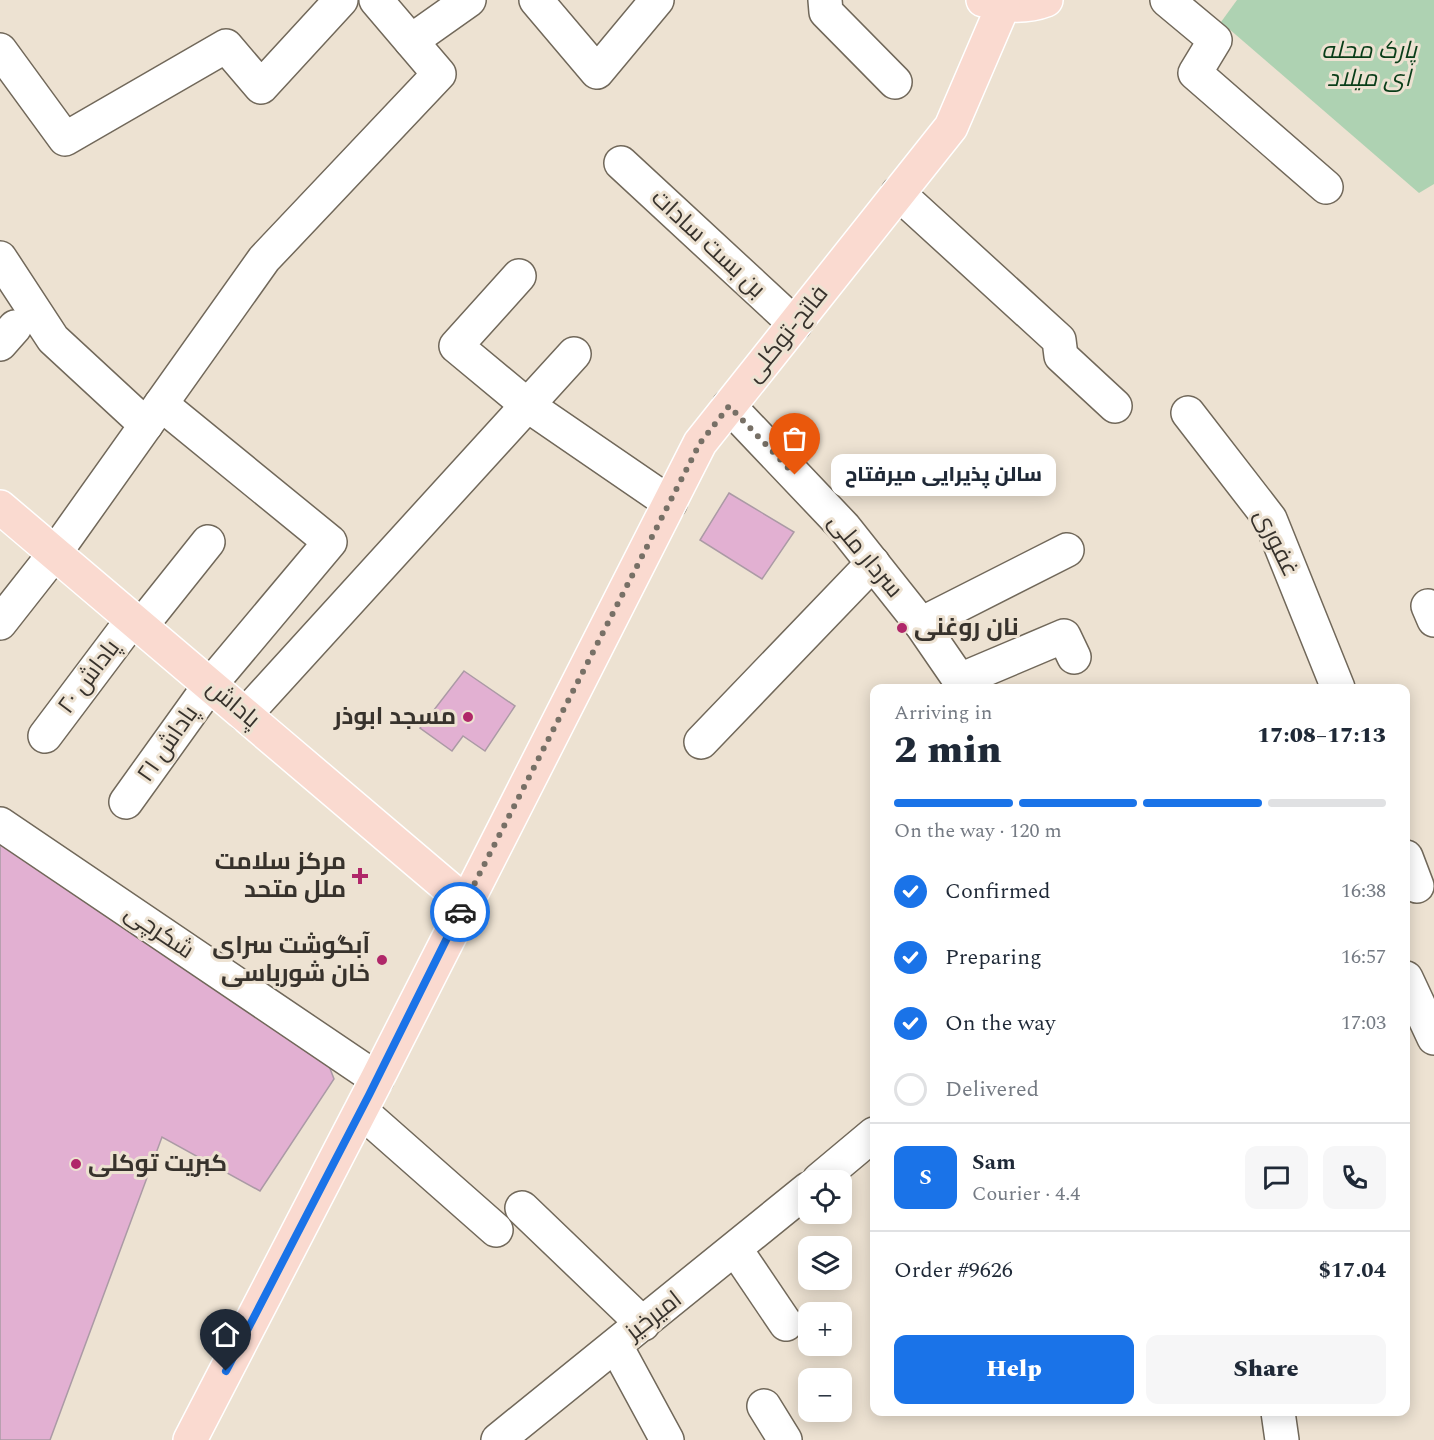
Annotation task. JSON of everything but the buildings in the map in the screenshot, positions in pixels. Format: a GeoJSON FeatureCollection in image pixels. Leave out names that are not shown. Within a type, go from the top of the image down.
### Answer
{"type":"FeatureCollection","features":[{"type":"Feature","properties":{"kind":"main road"},"geometry":{"type":"LineString","coordinates":[[992,3],[1035,4],[1046,0]]}},
{"type":"Feature","properties":{"kind":"main road","name":"فاتح-توکلی"},"geometry":{"type":"LineString","coordinates":[[190,1440],[361,1111],[465,902],[700,443],[951,127],[992,3]]}},
{"type":"Feature","properties":{"kind":"main road","name":"پاداش"},"geometry":{"type":"LineString","coordinates":[[0,507],[465,902]]}},
{"type":"Feature","properties":{"kind":"street"},"geometry":{"type":"LineString","coordinates":[[0,50],[65,139],[226,46],[261,87],[340,0]]}},
{"type":"Feature","properties":{"kind":"street"},"geometry":{"type":"LineString","coordinates":[[0,623],[55,553],[264,259],[439,74],[376,0]]}},
{"type":"Feature","properties":{"kind":"street"},"geometry":{"type":"LineString","coordinates":[[411,41],[469,0]]}},
{"type":"Feature","properties":{"kind":"street"},"geometry":{"type":"LineString","coordinates":[[536,0],[597,72],[657,0]]}},
{"type":"Feature","properties":{"kind":"street"},"geometry":{"type":"LineString","coordinates":[[825,0],[826,12],[895,82]]}},
{"type":"Feature","properties":{"kind":"street"},"geometry":{"type":"LineString","coordinates":[[1167,0],[1215,40],[1195,73],[1326,187]]}},
{"type":"Feature","properties":{"kind":"street","name":"بن بست سادات"},"geometry":{"type":"LineString","coordinates":[[621,163],[795,324]]}},
{"type":"Feature","properties":{"kind":"street"},"geometry":{"type":"LineString","coordinates":[[898,193],[1059,340],[1061,356],[1115,406]]}},
{"type":"Feature","properties":{"kind":"street"},"geometry":{"type":"LineString","coordinates":[[0,258],[53,339],[154,415]]}},
{"type":"Feature","properties":{"kind":"street"},"geometry":{"type":"LineString","coordinates":[[519,276],[456,346],[527,405],[670,503]]}},
{"type":"Feature","properties":{"kind":"street"},"geometry":{"type":"LineString","coordinates":[[245,715],[574,354]]}},
{"type":"Feature","properties":{"kind":"street","name":"سردار ملی"},"geometry":{"type":"LineString","coordinates":[[729,406],[844,526],[921,624],[963,684]]}},
{"type":"Feature","properties":{"kind":"street","name":"غفوری"},"geometry":{"type":"LineString","coordinates":[[1188,413],[1270,519],[1336,684]]}},
{"type":"Feature","properties":{"kind":"street","name":"پاداش ۲۱"},"geometry":{"type":"LineString","coordinates":[[126,802],[210,685],[330,542],[154,415]]}},
{"type":"Feature","properties":{"kind":"street","name":"پاداش ۲۰"},"geometry":{"type":"LineString","coordinates":[[45,736],[137,622],[208,543]]}},
{"type":"Feature","properties":{"kind":"street"},"geometry":{"type":"LineString","coordinates":[[921,624],[1067,550]]}},
{"type":"Feature","properties":{"kind":"street"},"geometry":{"type":"LineString","coordinates":[[701,742],[873,564]]}},
{"type":"Feature","properties":{"kind":"street"},"geometry":{"type":"LineString","coordinates":[[963,684],[1064,636],[1074,657]]}},
{"type":"Feature","properties":{"kind":"street","name":"شکرچی"},"geometry":{"type":"LineString","coordinates":[[0,824],[377,1079]]}},
{"type":"Feature","properties":{"kind":"street"},"geometry":{"type":"LineString","coordinates":[[1410,987],[1434,1038]]}},
{"type":"Feature","properties":{"kind":"street"},"geometry":{"type":"LineString","coordinates":[[361,1111],[496,1230]]}},
{"type":"Feature","properties":{"kind":"street"},"geometry":{"type":"LineString","coordinates":[[831,1170],[870,1137]]}},
{"type":"Feature","properties":{"kind":"street","name":"امیرخیز"},"geometry":{"type":"LineString","coordinates":[[498,1440],[736,1250],[798,1197]]}},
{"type":"Feature","properties":{"kind":"street"},"geometry":{"type":"LineString","coordinates":[[522,1208],[643,1324]]}},
{"type":"Feature","properties":{"kind":"street"},"geometry":{"type":"LineString","coordinates":[[736,1250],[786,1324]]}},
{"type":"Feature","properties":{"kind":"street"},"geometry":{"type":"LineString","coordinates":[[616,1346],[667,1440]]}},
{"type":"Feature","properties":{"kind":"street"},"geometry":{"type":"LineString","coordinates":[[764,1406],[785,1440]]}},
{"type":"Feature","properties":{"kind":"street"},"geometry":{"type":"LineString","coordinates":[[1279,1416],[1282,1440]]}},
{"type":"Feature","properties":{"kind":"green space","name":"پارک محله ای میلاد"},"geometry":{"type":"Polygon","coordinates":[[[1237,0],[1434,0],[1434,184],[1419,193],[1221,22],[1237,0]]]}},
{"type":"Feature","properties":{"kind":"way so far"},"geometry":{"type":"LineString","coordinates":[[460,912],[700,443],[729,406],[795,475]]}},
{"type":"Feature","properties":{"kind":"place","name":"سالن پذیرایی میرفتاح"},"geometry":{"type":"Point","coordinates":[795,475]}},
{"type":"Feature","properties":{"kind":"place","name":"نان روغنی"},"geometry":{"type":"Point","coordinates":[902,628]}},
{"type":"Feature","properties":{"kind":"place","name":"مسجد ابوذر"},"geometry":{"type":"Point","coordinates":[468,717]}},
{"type":"Feature","properties":{"kind":"place","name":"مرکز سلامت ملل متحد"},"geometry":{"type":"Point","coordinates":[360,876]}},
{"type":"Feature","properties":{"kind":"place","name":"آبگوشت سرای خان شورباسی"},"geometry":{"type":"Point","coordinates":[382,960]}},
{"type":"Feature","properties":{"kind":"place","name":"کبریت توکلی"},"geometry":{"type":"Point","coordinates":[76,1164]}},
{"type":"Feature","properties":{"kind":"route"},"geometry":{"type":"LineString","coordinates":[[226,1371],[369,1095],[460,912]]}}]}
